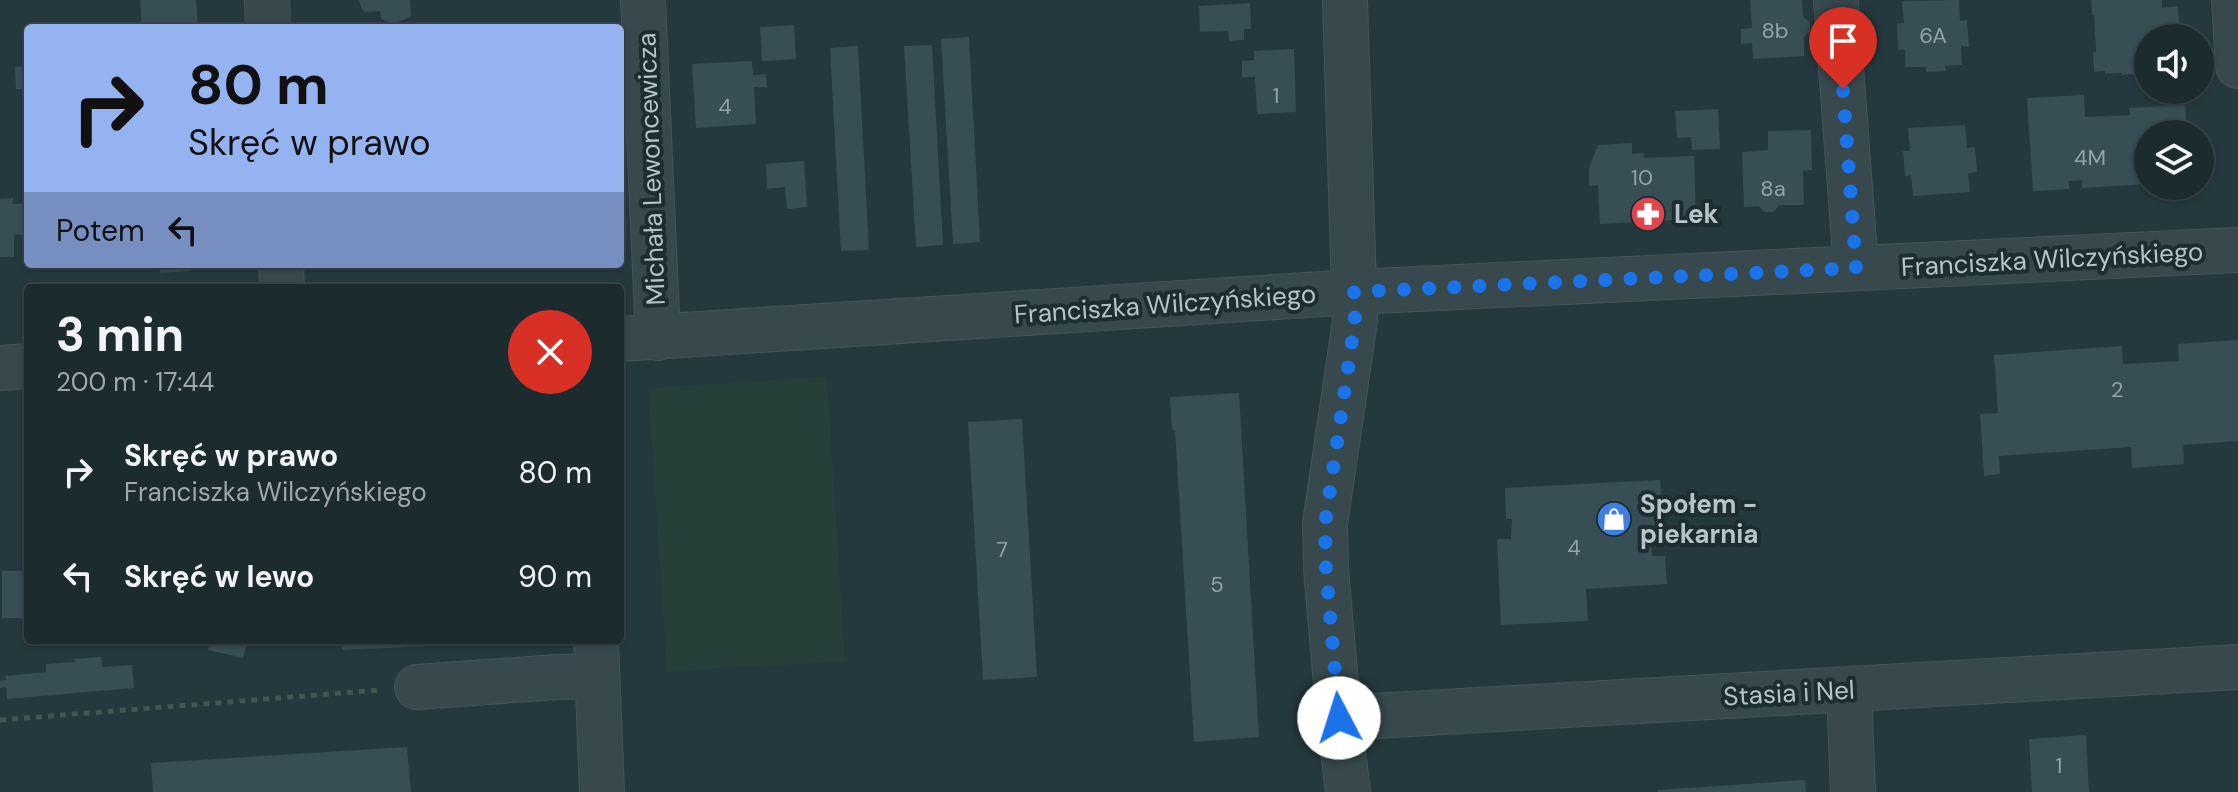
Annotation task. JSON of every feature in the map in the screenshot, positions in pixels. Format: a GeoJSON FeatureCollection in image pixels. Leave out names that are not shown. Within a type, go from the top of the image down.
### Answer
{"type":"FeatureCollection","features":[{"type":"Feature","properties":{"kind":"street"},"geometry":{"type":"LineString","coordinates":[[267,0],[268,24]]}},
{"type":"Feature","properties":{"kind":"street","name":"Michała Lewoncewicza"},"geometry":{"type":"LineString","coordinates":[[639,338],[643,0]]}},
{"type":"Feature","properties":{"kind":"street"},"geometry":{"type":"LineString","coordinates":[[1345,0],[1355,321],[1325,524],[1326,569],[1348,792]]}},
{"type":"Feature","properties":{"kind":"street"},"geometry":{"type":"LineString","coordinates":[[1836,0],[1856,268]]}},
{"type":"Feature","properties":{"kind":"street"},"geometry":{"type":"LineString","coordinates":[[2234,0],[2238,66]]}},
{"type":"Feature","properties":{"kind":"street","name":"Franciszka Wilczyńskiego"},"geometry":{"type":"LineString","coordinates":[[639,338],[1354,292],[2238,250]]}},
{"type":"Feature","properties":{"kind":"street"},"geometry":{"type":"LineString","coordinates":[[0,368],[24,366]]}},
{"type":"Feature","properties":{"kind":"street"},"geometry":{"type":"LineString","coordinates":[[417,687],[557,677],[596,658],[602,792]]}},
{"type":"Feature","properties":{"kind":"street","name":"Stasia i Nel"},"geometry":{"type":"LineString","coordinates":[[1339,718],[2238,667]]}},
{"type":"Feature","properties":{"kind":"street"},"geometry":{"type":"LineString","coordinates":[[1849,689],[1853,792]]}},
{"type":"Feature","properties":{"kind":"path"},"geometry":{"type":"LineString","coordinates":[[0,720],[417,687]]}},
{"type":"Feature","properties":{"kind":"green space"},"geometry":{"type":"Polygon","coordinates":[[[827,377],[845,661],[667,672],[648,388],[827,377]]]}},
{"type":"Feature","properties":{"kind":"building"},"geometry":{"type":"Polygon","coordinates":[[[140,0],[196,0],[198,24],[142,24],[140,0]]]}},
{"type":"Feature","properties":{"kind":"building"},"geometry":{"type":"Polygon","coordinates":[[[359,0],[410,0],[411,17],[395,23],[385,21],[380,11],[365,12],[359,0]]]}},
{"type":"Feature","properties":{"kind":"building"},"geometry":{"type":"Polygon","coordinates":[[[1750,0],[1802,0],[1803,17],[1810,22],[1810,32],[1804,37],[1804,56],[1753,59],[1752,43],[1741,44],[1741,29],[1752,28],[1750,0]]]}},
{"type":"Feature","properties":{"kind":"building"},"geometry":{"type":"Polygon","coordinates":[[[1959,0],[1960,21],[1967,20],[1969,47],[1961,46],[1962,65],[1945,66],[1946,71],[1926,72],[1926,67],[1905,67],[1905,49],[1898,50],[1897,23],[1904,23],[1902,1],[1959,0]]]}},
{"type":"Feature","properties":{"kind":"building"},"geometry":{"type":"Polygon","coordinates":[[[2091,0],[2162,0],[2162,8],[2178,6],[2179,24],[2134,24],[2134,74],[2105,74],[2105,71],[2094,72],[2093,52],[2096,52],[2091,0]]]}},
{"type":"Feature","properties":{"kind":"building"},"geometry":{"type":"Polygon","coordinates":[[[1250,3],[1251,29],[1244,29],[1244,40],[1229,41],[1228,31],[1200,32],[1199,6],[1250,3]]]}},
{"type":"Feature","properties":{"kind":"building"},"geometry":{"type":"Polygon","coordinates":[[[794,25],[796,59],[762,61],[760,27],[794,25]]]}},
{"type":"Feature","properties":{"kind":"building"},"geometry":{"type":"Polygon","coordinates":[[[969,37],[980,242],[953,244],[941,39],[969,37]]]}},
{"type":"Feature","properties":{"kind":"building"},"geometry":{"type":"Polygon","coordinates":[[[932,45],[943,245],[916,247],[904,46],[932,45]]]}},
{"type":"Feature","properties":{"kind":"building"},"geometry":{"type":"Polygon","coordinates":[[[858,46],[869,250],[841,251],[830,48],[858,46]]]}},
{"type":"Feature","properties":{"kind":"building"},"geometry":{"type":"Polygon","coordinates":[[[1294,49],[1296,112],[1257,114],[1255,77],[1242,77],[1242,61],[1254,60],[1254,51],[1294,49]]]}},
{"type":"Feature","properties":{"kind":"building"},"geometry":{"type":"Polygon","coordinates":[[[752,61],[753,75],[766,74],[767,87],[754,87],[756,124],[696,128],[692,64],[752,61]]]}},
{"type":"Feature","properties":{"kind":"building"},"geometry":{"type":"Polygon","coordinates":[[[24,66],[24,89],[16,89],[15,67],[24,66]]]}},
{"type":"Feature","properties":{"kind":"building"},"geometry":{"type":"Polygon","coordinates":[[[2084,95],[2085,117],[2130,115],[2129,108],[2185,105],[2186,120],[2134,120],[2134,185],[2082,188],[2082,180],[2069,181],[2069,189],[2033,191],[2027,98],[2084,95]]]}},
{"type":"Feature","properties":{"kind":"building"},"geometry":{"type":"Polygon","coordinates":[[[1718,109],[1720,149],[1692,150],[1691,137],[1677,138],[1675,111],[1718,109]]]}},
{"type":"Feature","properties":{"kind":"building"},"geometry":{"type":"Polygon","coordinates":[[[1965,125],[1967,148],[1975,147],[1977,172],[1968,173],[1970,192],[1913,196],[1911,175],[1905,176],[1903,151],[1910,151],[1908,128],[1965,125]]]}},
{"type":"Feature","properties":{"kind":"building"},"geometry":{"type":"Polygon","coordinates":[[[1811,130],[1812,170],[1803,171],[1804,205],[1779,205],[1774,212],[1764,212],[1759,206],[1744,207],[1742,152],[1768,150],[1768,131],[1811,130]]]}},
{"type":"Feature","properties":{"kind":"building"},"geometry":{"type":"Polygon","coordinates":[[[1632,143],[1632,154],[1644,153],[1644,158],[1694,156],[1696,219],[1600,224],[1598,185],[1589,186],[1589,168],[1598,145],[1632,143]]]}},
{"type":"Feature","properties":{"kind":"building"},"geometry":{"type":"Polygon","coordinates":[[[804,161],[807,207],[787,209],[785,187],[767,189],[766,164],[804,161]]]}},
{"type":"Feature","properties":{"kind":"building"},"geometry":{"type":"Polygon","coordinates":[[[13,198],[13,204],[24,203],[24,234],[14,235],[14,257],[0,257],[0,199],[13,198]]]}},
{"type":"Feature","properties":{"kind":"building"},"geometry":{"type":"Polygon","coordinates":[[[159,268],[191,268],[191,271],[160,273],[159,268]]]}},
{"type":"Feature","properties":{"kind":"building"},"geometry":{"type":"Polygon","coordinates":[[[2238,340],[2238,441],[2183,445],[2184,464],[2132,468],[2131,447],[1999,456],[2000,474],[1984,476],[1980,414],[1998,413],[1994,355],[2122,346],[2123,364],[2179,361],[2178,344],[2238,340]]]}},
{"type":"Feature","properties":{"kind":"building"},"geometry":{"type":"Polygon","coordinates":[[[1239,393],[1259,737],[1194,742],[1175,430],[1172,430],[1170,397],[1239,393]]]}},
{"type":"Feature","properties":{"kind":"building"},"geometry":{"type":"Polygon","coordinates":[[[1022,419],[1037,677],[983,680],[968,422],[1022,419]]]}},
{"type":"Feature","properties":{"kind":"building"},"geometry":{"type":"Polygon","coordinates":[[[1660,480],[1664,531],[1651,532],[1652,556],[1665,556],[1667,584],[1586,589],[1588,621],[1501,625],[1497,539],[1511,539],[1512,519],[1506,519],[1505,488],[1660,480]]]}},
{"type":"Feature","properties":{"kind":"building"},"geometry":{"type":"Polygon","coordinates":[[[2,571],[24,571],[24,618],[2,618],[2,571]]]}},
{"type":"Feature","properties":{"kind":"building"},"geometry":{"type":"Polygon","coordinates":[[[209,644],[247,644],[243,658],[208,650],[209,644]]]}},
{"type":"Feature","properties":{"kind":"building"},"geometry":{"type":"Polygon","coordinates":[[[341,644],[451,644],[451,645],[342,650],[341,644]]]}},
{"type":"Feature","properties":{"kind":"building"},"geometry":{"type":"Polygon","coordinates":[[[101,657],[102,667],[132,665],[134,688],[7,699],[6,687],[0,688],[0,681],[6,680],[5,676],[46,672],[46,664],[101,657]]]}},
{"type":"Feature","properties":{"kind":"building"},"geometry":{"type":"Polygon","coordinates":[[[2086,735],[2089,792],[2032,792],[2029,739],[2086,735]]]}},
{"type":"Feature","properties":{"kind":"building"},"geometry":{"type":"Polygon","coordinates":[[[407,747],[411,792],[153,792],[151,763],[407,747]]]}},
{"type":"Feature","properties":{"kind":"building"},"geometry":{"type":"Polygon","coordinates":[[[1805,780],[1806,792],[1658,792],[1658,790],[1805,780]]]}},
{"type":"Feature","properties":{"kind":"place","name":"Lek"},"geometry":{"type":"Point","coordinates":[1648,214]}},
{"type":"Feature","properties":{"kind":"place","name":"Społem - piekarnia"},"geometry":{"type":"Point","coordinates":[1614,519]}},
{"type":"Feature","properties":{"kind":"route"},"geometry":{"type":"LineString","coordinates":[[1339,718],[1325,524],[1355,321],[1354,292],[1856,268],[1843,89]]}}]}
